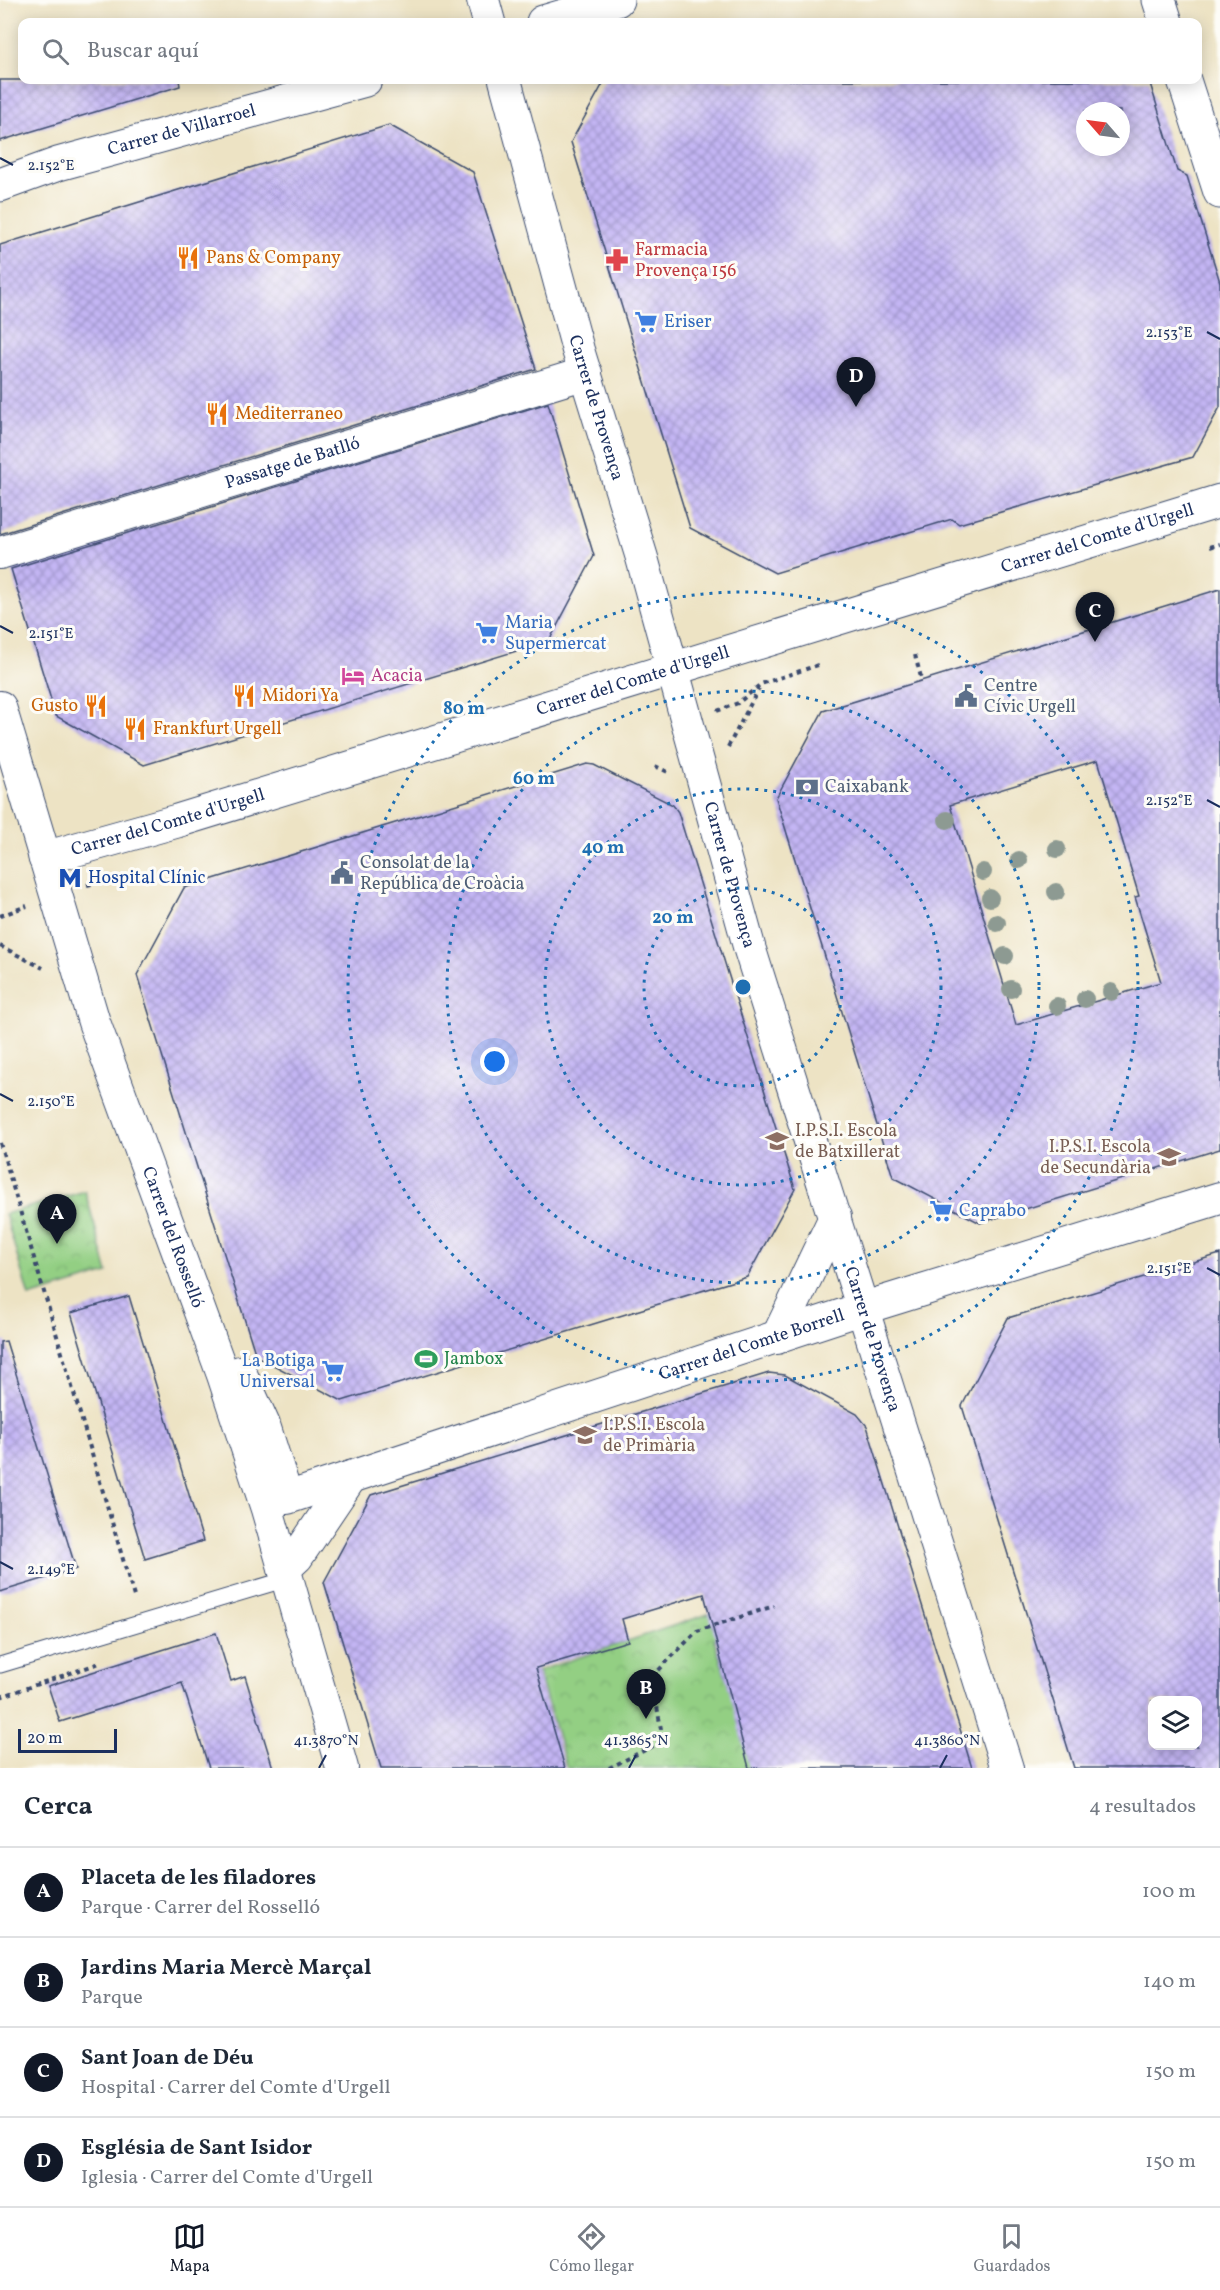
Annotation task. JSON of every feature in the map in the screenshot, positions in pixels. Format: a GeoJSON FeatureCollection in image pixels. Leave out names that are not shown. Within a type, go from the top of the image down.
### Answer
{"type":"FeatureCollection","features":[{"type":"Feature","properties":{"kind":"main road"},"geometry":{"type":"LineString","coordinates":[[556,18],[617,0]]}},
{"type":"Feature","properties":{"kind":"main road"},"geometry":{"type":"LineString","coordinates":[[1159,0],[1165,18]]}},
{"type":"Feature","properties":{"kind":"main road","name":"Carrer de Villarroel"},"geometry":{"type":"LineString","coordinates":[[0,185],[58,164],[350,84]]}},
{"type":"Feature","properties":{"kind":"main road"},"geometry":{"type":"LineString","coordinates":[[1185,84],[1220,192]]}},
{"type":"Feature","properties":{"kind":"main road","name":"Carrer del Comte d'Urgell"},"geometry":{"type":"LineString","coordinates":[[45,858],[177,821],[1220,501]]}},
{"type":"Feature","properties":{"kind":"street"},"geometry":{"type":"LineString","coordinates":[[483,0],[488,18]]}},
{"type":"Feature","properties":{"kind":"street","name":"Carrer de Provença"},"geometry":{"type":"LineString","coordinates":[[506,84],[586,373],[630,517],[750,950],[864,1308],[1006,1768]]}},
{"type":"Feature","properties":{"kind":"street","name":"Passatge de Batlló"},"geometry":{"type":"LineString","coordinates":[[0,553],[586,373]]}},
{"type":"Feature","properties":{"kind":"street","name":"Carrer del Rosselló"},"geometry":{"type":"LineString","coordinates":[[0,707],[94,1022],[223,1375],[293,1577],[342,1768]]}},
{"type":"Feature","properties":{"kind":"street","name":"Carrer del Comte Borrell"},"geometry":{"type":"LineString","coordinates":[[287,1498],[864,1308],[1220,1198]]}},
{"type":"Feature","properties":{"kind":"street"},"geometry":{"type":"LineString","coordinates":[[777,1338],[835,1217]]}},
{"type":"Feature","properties":{"kind":"street"},"geometry":{"type":"LineString","coordinates":[[240,1372],[264,1425],[287,1498],[293,1577]]}},
{"type":"Feature","properties":{"kind":"street"},"geometry":{"type":"LineString","coordinates":[[293,1577],[351,1477]]}},
{"type":"Feature","properties":{"kind":"lane"},"geometry":{"type":"LineString","coordinates":[[0,1665],[293,1577]]}},
{"type":"Feature","properties":{"kind":"path"},"geometry":{"type":"LineString","coordinates":[[1210,547],[1220,544]]}},
{"type":"Feature","properties":{"kind":"path"},"geometry":{"type":"LineString","coordinates":[[915,655],[922,681]]}},
{"type":"Feature","properties":{"kind":"path"},"geometry":{"type":"LineString","coordinates":[[738,703],[761,684],[818,665]]}},
{"type":"Feature","properties":{"kind":"path"},"geometry":{"type":"LineString","coordinates":[[725,750],[732,744],[761,684]]}},
{"type":"Feature","properties":{"kind":"path"},"geometry":{"type":"LineString","coordinates":[[0,946],[51,972]]}},
{"type":"Feature","properties":{"kind":"path"},"geometry":{"type":"LineString","coordinates":[[0,1143],[142,1622]]}},
{"type":"Feature","properties":{"kind":"path"},"geometry":{"type":"LineString","coordinates":[[609,1768],[663,1741],[652,1677],[697,1631],[774,1606]]}},
{"type":"Feature","properties":{"kind":"green space"},"geometry":{"type":"Polygon","coordinates":[[[85,1191],[108,1273],[29,1297],[5,1214],[85,1191]]]}},
{"type":"Feature","properties":{"kind":"green space"},"geometry":{"type":"Polygon","coordinates":[[[771,1593],[778,1619],[714,1640],[755,1768],[567,1768],[538,1671],[771,1593]]]}},
{"type":"Feature","properties":{"kind":"building"},"geometry":{"type":"Polygon","coordinates":[[[0,80],[18,80],[18,84],[180,84],[180,86],[0,141],[0,80]]]}},
{"type":"Feature","properties":{"kind":"building"},"geometry":{"type":"Polygon","coordinates":[[[603,84],[1150,84],[1177,171],[1187,176],[1220,282],[1220,407],[1193,457],[959,524],[952,519],[775,573],[690,528],[571,142],[603,84]]]}},
{"type":"Feature","properties":{"kind":"building"},"geometry":{"type":"Polygon","coordinates":[[[389,125],[473,172],[536,369],[0,534],[0,245],[389,125]]]}},
{"type":"Feature","properties":{"kind":"building"},"geometry":{"type":"Polygon","coordinates":[[[548,403],[594,556],[549,641],[144,765],[56,716],[11,569],[548,403]]]}},
{"type":"Feature","properties":{"kind":"building"},"geometry":{"type":"Polygon","coordinates":[[[1220,589],[1220,1149],[980,1223],[893,1177],[776,798],[823,711],[1220,589]],[[1098,760],[950,805],[1016,1025],[1161,982],[1135,897],[1139,896],[1098,760]]]}},
{"type":"Feature","properties":{"kind":"building"},"geometry":{"type":"Polygon","coordinates":[[[587,764],[594,765],[673,805],[678,812],[795,1189],[747,1277],[342,1401],[256,1356],[137,975],[184,888],[587,764]]]}},
{"type":"Feature","properties":{"kind":"building"},"geometry":{"type":"Polygon","coordinates":[[[1220,1254],[1220,1768],[1074,1768],[962,1406],[1008,1318],[1220,1254]]]}},
{"type":"Feature","properties":{"kind":"building"},"geometry":{"type":"Polygon","coordinates":[[[129,1296],[203,1541],[145,1559],[71,1313],[129,1296]]]}},
{"type":"Feature","properties":{"kind":"building"},"geometry":{"type":"Polygon","coordinates":[[[6,1341],[76,1569],[0,1592],[0,1342],[6,1341]]]}},
{"type":"Feature","properties":{"kind":"building"},"geometry":{"type":"Polygon","coordinates":[[[769,1373],[785,1375],[857,1414],[867,1426],[972,1768],[749,1768],[704,1594],[622,1619],[628,1641],[536,1668],[565,1768],[381,1768],[324,1582],[371,1495],[769,1373]]]}},
{"type":"Feature","properties":{"kind":"building"},"geometry":{"type":"Polygon","coordinates":[[[216,1633],[231,1681],[245,1676],[273,1768],[209,1768],[182,1683],[60,1722],[48,1686],[216,1633]]]}},
{"type":"Feature","properties":{"kind":"place","name":"Pans & Company"},"geometry":{"type":"Point","coordinates":[188,258]}},
{"type":"Feature","properties":{"kind":"place","name":"Farmacia Provença 156"},"geometry":{"type":"Point","coordinates":[617,260]}},
{"type":"Feature","properties":{"kind":"place","name":"Eriser"},"geometry":{"type":"Point","coordinates":[646,322]}},
{"type":"Feature","properties":{"kind":"place","name":"Església de Sant Isidor"},"geometry":{"type":"Point","coordinates":[856,407]}},
{"type":"Feature","properties":{"kind":"place","name":"Mediterraneo"},"geometry":{"type":"Point","coordinates":[217,414]}},
{"type":"Feature","properties":{"kind":"place","name":"Maria Supermercat"},"geometry":{"type":"Point","coordinates":[487,633]}},
{"type":"Feature","properties":{"kind":"place","name":"Sant Joan de Déu"},"geometry":{"type":"Point","coordinates":[1095,642]}},
{"type":"Feature","properties":{"kind":"place","name":"Acacia"},"geometry":{"type":"Point","coordinates":[353,676]}},
{"type":"Feature","properties":{"kind":"place","name":"Midori Ya"},"geometry":{"type":"Point","coordinates":[244,696]}},
{"type":"Feature","properties":{"kind":"place","name":"Centre Cívic Urgell"},"geometry":{"type":"Point","coordinates":[966,696]}},
{"type":"Feature","properties":{"kind":"place","name":"Gusto"},"geometry":{"type":"Point","coordinates":[96,706]}},
{"type":"Feature","properties":{"kind":"place","name":"Frankfurt Urgell"},"geometry":{"type":"Point","coordinates":[135,729]}},
{"type":"Feature","properties":{"kind":"place","name":"Caixabank"},"geometry":{"type":"Point","coordinates":[807,787]}},
{"type":"Feature","properties":{"kind":"place","name":"Consolat de la República de Croàcia"},"geometry":{"type":"Point","coordinates":[342,873]}},
{"type":"Feature","properties":{"kind":"place","name":"Hospital Clínic"},"geometry":{"type":"Point","coordinates":[70,878]}},
{"type":"Feature","properties":{"kind":"place","name":"I.P.S.I. Escola de Batxillerat"},"geometry":{"type":"Point","coordinates":[777,1141]}},
{"type":"Feature","properties":{"kind":"place","name":"I.P.S.I. Escola de Secundària"},"geometry":{"type":"Point","coordinates":[1169,1157]}},
{"type":"Feature","properties":{"kind":"place","name":"Caprabo"},"geometry":{"type":"Point","coordinates":[941,1211]}},
{"type":"Feature","properties":{"kind":"place","name":"Placeta de les filadores"},"geometry":{"type":"Point","coordinates":[57,1244]}},
{"type":"Feature","properties":{"kind":"place","name":"Jambox"},"geometry":{"type":"Point","coordinates":[426,1359]}},
{"type":"Feature","properties":{"kind":"place","name":"La Botiga Universal"},"geometry":{"type":"Point","coordinates":[333,1371]}},
{"type":"Feature","properties":{"kind":"place","name":"I.P.S.I. Escola de Primària"},"geometry":{"type":"Point","coordinates":[585,1435]}},
{"type":"Feature","properties":{"kind":"place","name":"Jardins Maria Mercè Marçal"},"geometry":{"type":"Point","coordinates":[646,1719]}}]}
